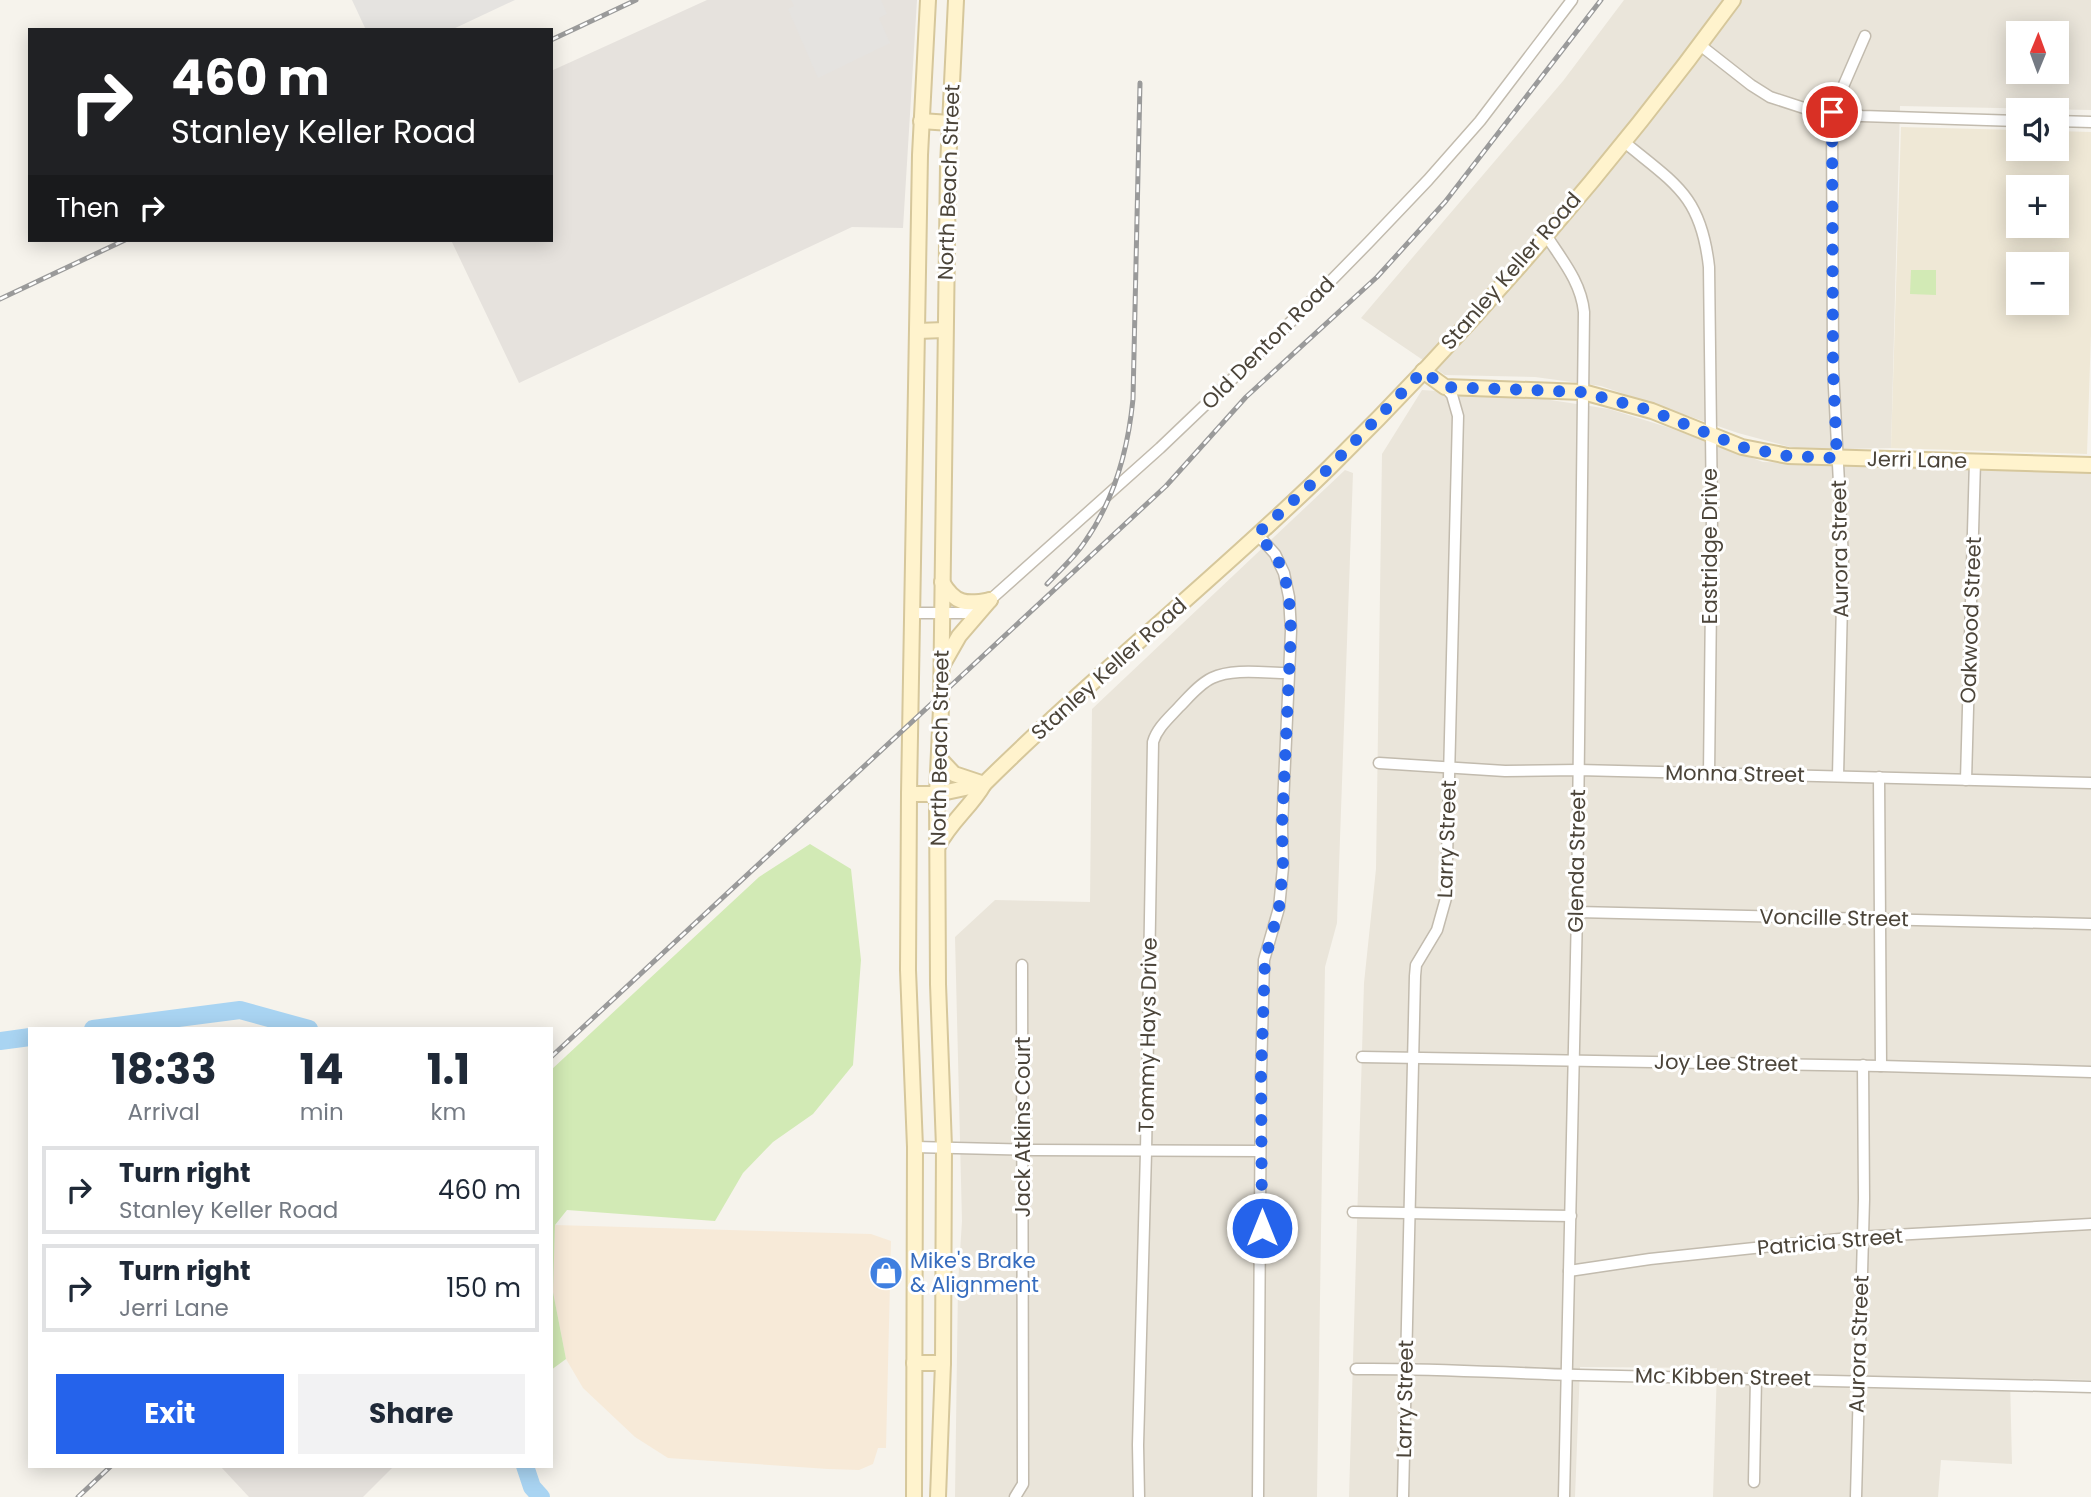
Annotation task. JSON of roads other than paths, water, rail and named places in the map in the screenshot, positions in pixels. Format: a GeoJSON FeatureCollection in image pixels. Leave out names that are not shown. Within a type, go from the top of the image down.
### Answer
{"type":"FeatureCollection","features":[{"type":"Feature","properties":{"kind":"main road","name":"North Beach Street"},"geometry":{"type":"LineString","coordinates":[[914,1497],[915,1147],[908,970],[909,794],[921,121],[928,0]]}},
{"type":"Feature","properties":{"kind":"main road","name":"North Beach Street"},"geometry":{"type":"LineString","coordinates":[[938,1497],[943,1363],[944,1147],[938,984],[937,794],[950,122],[956,0]]}},
{"type":"Feature","properties":{"kind":"main road","name":"Stanley Keller Road"},"geometry":{"type":"LineString","coordinates":[[937,847],[944,834],[984,784],[1329,468],[1423,371],[1546,235],[1700,45],[1733,0]]}},
{"type":"Feature","properties":{"kind":"main road"},"geometry":{"type":"LineString","coordinates":[[921,121],[950,122]]}},
{"type":"Feature","properties":{"kind":"main road"},"geometry":{"type":"LineString","coordinates":[[917,331],[946,330]]}},
{"type":"Feature","properties":{"kind":"main road"},"geometry":{"type":"LineString","coordinates":[[1423,371],[1445,387]]}},
{"type":"Feature","properties":{"kind":"main road","name":"Jerri Lane"},"geometry":{"type":"LineString","coordinates":[[1445,387],[1583,392],[1652,411],[1742,447],[1788,456],[2091,465]]}},
{"type":"Feature","properties":{"kind":"main road"},"geometry":{"type":"LineString","coordinates":[[942,582],[950,595],[962,602],[990,600]]}},
{"type":"Feature","properties":{"kind":"main road"},"geometry":{"type":"LineString","coordinates":[[941,668],[959,636],[990,600]]}},
{"type":"Feature","properties":{"kind":"main road"},"geometry":{"type":"LineString","coordinates":[[939,758],[954,774],[984,784]]}},
{"type":"Feature","properties":{"kind":"main road"},"geometry":{"type":"LineString","coordinates":[[909,794],[937,794],[984,784]]}},
{"type":"Feature","properties":{"kind":"main road"},"geometry":{"type":"LineString","coordinates":[[914,1363],[943,1363]]}},
{"type":"Feature","properties":{"kind":"street","name":"Old Denton Road"},"geometry":{"type":"LineString","coordinates":[[912,613],[966,612],[990,600],[1169,439],[1271,342],[1378,233],[1480,121],[1572,0]]}},
{"type":"Feature","properties":{"kind":"street"},"geometry":{"type":"LineString","coordinates":[[1832,112],[1865,36]]}},
{"type":"Feature","properties":{"kind":"street"},"geometry":{"type":"LineString","coordinates":[[1700,45],[1751,86],[1770,97],[1807,109],[1924,119],[2006,121]]}},
{"type":"Feature","properties":{"kind":"street","name":"Aurora Street"},"geometry":{"type":"LineString","coordinates":[[1832,112],[1833,369],[1843,559],[1839,776]]}},
{"type":"Feature","properties":{"kind":"street"},"geometry":{"type":"LineString","coordinates":[[2069,121],[2091,122]]}},
{"type":"Feature","properties":{"kind":"street","name":"Eastridge Drive"},"geometry":{"type":"LineString","coordinates":[[1623,141],[1674,184],[1689,201],[1696,211],[1706,240],[1709,267],[1712,516],[1709,774]]}},
{"type":"Feature","properties":{"kind":"street","name":"Glenda Street"},"geometry":{"type":"LineString","coordinates":[[1546,235],[1576,281],[1582,296],[1577,912],[1564,1497]]}},
{"type":"Feature","properties":{"kind":"street","name":"Larry Street"},"geometry":{"type":"LineString","coordinates":[[1403,1497],[1411,1058],[1416,965],[1437,930],[1446,898],[1458,416],[1452,395],[1445,387]]}},
{"type":"Feature","properties":{"kind":"street","name":"Oakwood Street"},"geometry":{"type":"LineString","coordinates":[[1966,780],[1975,461]]}},
{"type":"Feature","properties":{"kind":"street"},"geometry":{"type":"LineString","coordinates":[[1257,534],[1275,554],[1284,573],[1291,631],[1282,827],[1283,867],[1279,908],[1265,960],[1260,1151],[1262,1201],[1258,1497]]}},
{"type":"Feature","properties":{"kind":"street","name":"Tommy Hays Drive"},"geometry":{"type":"LineString","coordinates":[[1139,1495],[1153,742],[1155,734],[1165,722],[1211,678],[1232,673],[1288,673]]}},
{"type":"Feature","properties":{"kind":"street","name":"Monna Street"},"geometry":{"type":"LineString","coordinates":[[1379,763],[1505,771],[1578,770],[2091,783]]}},
{"type":"Feature","properties":{"kind":"street"},"geometry":{"type":"LineString","coordinates":[[1879,777],[1881,1066]]}},
{"type":"Feature","properties":{"kind":"street","name":"Voncille Street"},"geometry":{"type":"LineString","coordinates":[[1577,912],[2091,924]]}},
{"type":"Feature","properties":{"kind":"street","name":"Jack Atkins Court"},"geometry":{"type":"LineString","coordinates":[[1015,1497],[1023,1484],[1022,965]]}},
{"type":"Feature","properties":{"kind":"street","name":"Joy Lee Street"},"geometry":{"type":"LineString","coordinates":[[1362,1057],[1573,1059],[2091,1072]]}},
{"type":"Feature","properties":{"kind":"street","name":"Aurora Street"},"geometry":{"type":"LineString","coordinates":[[1856,1497],[1864,1199],[1863,1065]]}},
{"type":"Feature","properties":{"kind":"street"},"geometry":{"type":"LineString","coordinates":[[915,1147],[1146,1152],[1260,1151]]}},
{"type":"Feature","properties":{"kind":"street"},"geometry":{"type":"LineString","coordinates":[[1353,1212],[1571,1216]]}},
{"type":"Feature","properties":{"kind":"street","name":"Patricia Street"},"geometry":{"type":"LineString","coordinates":[[1569,1271],[1650,1259],[1862,1237],[2091,1224]]}},
{"type":"Feature","properties":{"kind":"street","name":"Mc Kibben Street"},"geometry":{"type":"LineString","coordinates":[[1356,1369],[1406,1368],[1568,1375],[1756,1377],[2091,1387]]}},
{"type":"Feature","properties":{"kind":"street"},"geometry":{"type":"LineString","coordinates":[[1754,1482],[1756,1377]]}},
{"type":"Feature","properties":{"kind":"waterway"},"geometry":{"type":"LineString","coordinates":[[108,1027],[240,1010],[302,1027]]}},
{"type":"Feature","properties":{"kind":"waterway"},"geometry":{"type":"LineString","coordinates":[[0,1041],[28,1037]]}},
{"type":"Feature","properties":{"kind":"waterway"},"geometry":{"type":"LineString","coordinates":[[526,1468],[532,1487],[541,1497]]}},
{"type":"Feature","properties":{"kind":"railway"},"geometry":{"type":"LineString","coordinates":[[553,39],[636,0]]}},
{"type":"Feature","properties":{"kind":"railway"},"geometry":{"type":"LineString","coordinates":[[553,1055],[1166,486],[1246,397],[1377,277],[1445,202],[1601,0]]}},
{"type":"Feature","properties":{"kind":"railway"},"geometry":{"type":"LineString","coordinates":[[1047,584],[1076,554],[1095,527],[1118,474],[1127,437],[1133,399],[1140,83]]}},
{"type":"Feature","properties":{"kind":"railway"},"geometry":{"type":"LineString","coordinates":[[0,299],[121,242]]}},
{"type":"Feature","properties":{"kind":"railway"},"geometry":{"type":"LineString","coordinates":[[78,1497],[109,1468]]}},
{"type":"Feature","properties":{"kind":"place","name":"Mike's Brake & Alignment"},"geometry":{"type":"Point","coordinates":[886,1273]}}]}
